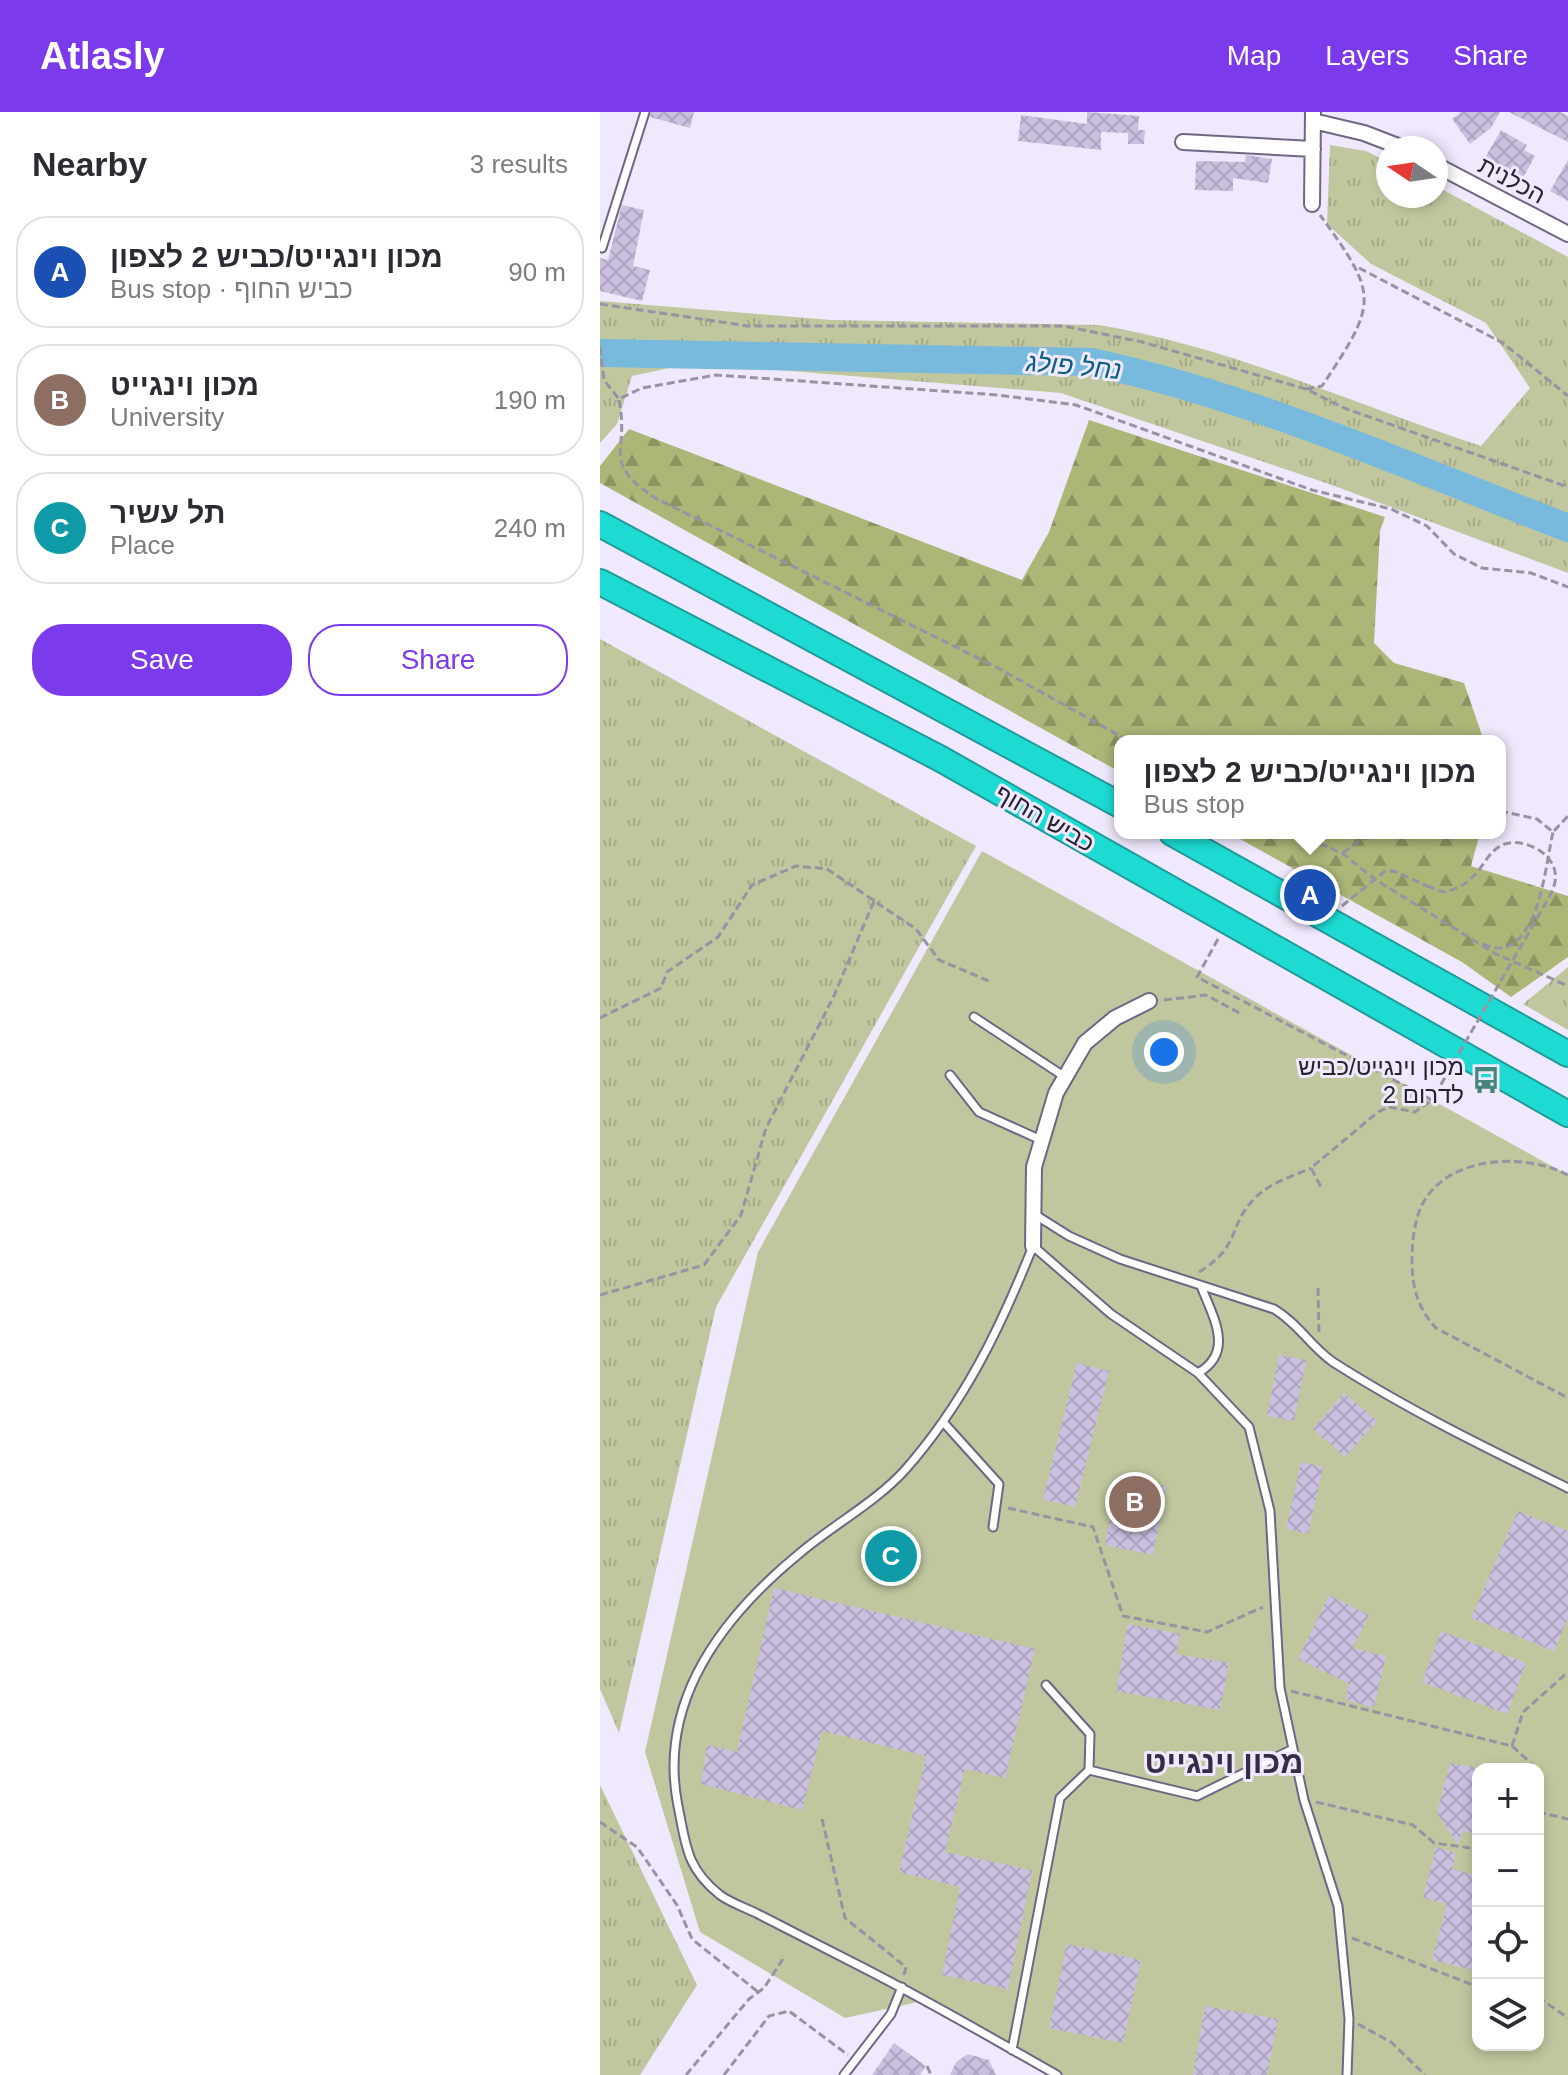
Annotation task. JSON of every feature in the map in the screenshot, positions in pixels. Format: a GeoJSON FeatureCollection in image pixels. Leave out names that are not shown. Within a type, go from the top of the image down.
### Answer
{"type":"FeatureCollection","features":[{"type":"Feature","properties":{"kind":"highway","name":"כביש החוף"},"geometry":{"type":"LineString","coordinates":[[600,524],[1114,802]]}},
{"type":"Feature","properties":{"kind":"highway","name":"כביש החוף"},"geometry":{"type":"LineString","coordinates":[[600,582],[941,759],[1568,1114]]}},
{"type":"Feature","properties":{"kind":"highway"},"geometry":{"type":"LineString","coordinates":[[1183,839],[1568,1054]]}},
{"type":"Feature","properties":{"kind":"street"},"geometry":{"type":"LineString","coordinates":[[1312,204],[1313,117],[1376,138]]}},
{"type":"Feature","properties":{"kind":"street"},"geometry":{"type":"LineString","coordinates":[[1183,142],[1313,149]]}},
{"type":"Feature","properties":{"kind":"street","name":"הכלנית"},"geometry":{"type":"LineString","coordinates":[[1448,171],[1568,234]]}},
{"type":"Feature","properties":{"kind":"street"},"geometry":{"type":"LineString","coordinates":[[1033,1246],[1034,1167],[1065,1077],[1085,1043],[1115,1018],[1149,1001]]}},
{"type":"Feature","properties":{"kind":"lane"},"geometry":{"type":"LineString","coordinates":[[602,248],[645,112]]}},
{"type":"Feature","properties":{"kind":"lane"},"geometry":{"type":"LineString","coordinates":[[974,1017],[1065,1077]]}},
{"type":"Feature","properties":{"kind":"lane"},"geometry":{"type":"LineString","coordinates":[[950,1075],[979,1112],[1041,1140]]}},
{"type":"Feature","properties":{"kind":"lane"},"geometry":{"type":"LineString","coordinates":[[1033,1213],[1094,1247],[1182,1280],[1274,1309],[1292,1319],[1330,1360],[1470,1440],[1568,1488]]}},
{"type":"Feature","properties":{"kind":"lane"},"geometry":{"type":"LineString","coordinates":[[1057,2075],[902,1987],[721,1895],[690,1864],[674,1789],[676,1737],[690,1682],[708,1650],[750,1601],[797,1555],[902,1474],[944,1423],[978,1370],[1003,1322],[1033,1246],[1111,1314],[1198,1373],[1249,1427],[1270,1511],[1280,1688],[1304,1800],[1338,1906],[1349,2019],[1347,2075]]}},
{"type":"Feature","properties":{"kind":"lane"},"geometry":{"type":"LineString","coordinates":[[1198,1373],[1212,1365],[1220,1348],[1220,1335],[1201,1286]]}},
{"type":"Feature","properties":{"kind":"lane"},"geometry":{"type":"LineString","coordinates":[[944,1423],[999,1484],[993,1527]]}},
{"type":"Feature","properties":{"kind":"lane"},"geometry":{"type":"LineString","coordinates":[[1012,2050],[1060,1798],[1089,1770],[1090,1734],[1046,1685]]}},
{"type":"Feature","properties":{"kind":"lane"},"geometry":{"type":"LineString","coordinates":[[1089,1770],[1197,1796],[1293,1749]]}},
{"type":"Feature","properties":{"kind":"lane"},"geometry":{"type":"LineString","coordinates":[[844,2075],[891,2014],[902,1987]]}},
{"type":"Feature","properties":{"kind":"path"},"geometry":{"type":"LineString","coordinates":[[1306,389],[1322,386],[1361,318],[1367,294],[1359,268],[1312,204]]}},
{"type":"Feature","properties":{"kind":"path"},"geometry":{"type":"LineString","coordinates":[[1359,268],[1503,343],[1568,396]]}},
{"type":"Feature","properties":{"kind":"path"},"geometry":{"type":"LineString","coordinates":[[600,304],[748,326],[1064,326],[1142,342],[1306,389],[1344,408],[1568,487]]}},
{"type":"Feature","properties":{"kind":"path"},"geometry":{"type":"LineString","coordinates":[[600,347],[604,380],[619,399],[624,423],[618,453],[627,479],[655,498],[998,668],[1118,735]]}},
{"type":"Feature","properties":{"kind":"path"},"geometry":{"type":"LineString","coordinates":[[619,399],[642,388],[716,375],[998,395],[1076,405],[1312,490],[1391,509],[1427,526],[1454,554],[1482,568],[1531,573],[1568,587]]}},
{"type":"Feature","properties":{"kind":"path"},"geometry":{"type":"LineString","coordinates":[[1506,812],[1537,819],[1553,832]]}},
{"type":"Feature","properties":{"kind":"path"},"geometry":{"type":"LineString","coordinates":[[1480,944],[1501,948],[1519,939],[1531,923],[1553,832],[1568,816]]}},
{"type":"Feature","properties":{"kind":"path"},"geometry":{"type":"LineString","coordinates":[[1311,839],[1343,854],[1376,880],[1480,944],[1568,986]]}},
{"type":"Feature","properties":{"kind":"path"},"geometry":{"type":"LineString","coordinates":[[1343,854],[1361,839]]}},
{"type":"Feature","properties":{"kind":"path"},"geometry":{"type":"LineString","coordinates":[[1182,1280],[1218,1261],[1231,1247],[1240,1220],[1255,1198],[1311,1168],[1378,1112],[1389,1107],[1415,1112],[1432,1100],[1547,901],[1555,884],[1555,870],[1543,854],[1523,844],[1503,845],[1468,884],[1443,892],[1394,871],[1385,871],[1326,918]]}},
{"type":"Feature","properties":{"kind":"path"},"geometry":{"type":"LineString","coordinates":[[600,1018],[661,988],[667,972],[718,937],[752,885],[796,866],[827,869],[916,929],[939,960],[989,981]]}},
{"type":"Feature","properties":{"kind":"path"},"geometry":{"type":"LineString","coordinates":[[600,1295],[704,1265],[741,1215],[766,1128],[833,998],[874,901]]}},
{"type":"Feature","properties":{"kind":"path"},"geometry":{"type":"LineString","coordinates":[[1228,922],[1197,977],[1432,1100]]}},
{"type":"Feature","properties":{"kind":"path"},"geometry":{"type":"LineString","coordinates":[[1149,1001],[1206,995],[1243,1015]]}},
{"type":"Feature","properties":{"kind":"path"},"geometry":{"type":"LineString","coordinates":[[1568,1175],[1549,1165],[1475,1164],[1443,1181],[1422,1205],[1412,1241],[1412,1277],[1421,1312],[1436,1328],[1568,1398]]}},
{"type":"Feature","properties":{"kind":"path"},"geometry":{"type":"LineString","coordinates":[[1311,1168],[1321,1187]]}},
{"type":"Feature","properties":{"kind":"path"},"geometry":{"type":"LineString","coordinates":[[1318,1288],[1319,1348]]}},
{"type":"Feature","properties":{"kind":"path"},"geometry":{"type":"LineString","coordinates":[[996,1506],[1093,1527],[1123,1616],[1207,1632],[1274,1602]]}},
{"type":"Feature","properties":{"kind":"path"},"geometry":{"type":"LineString","coordinates":[[1512,1746],[1523,1712],[1568,1672]]}},
{"type":"Feature","properties":{"kind":"path"},"geometry":{"type":"LineString","coordinates":[[1280,1688],[1512,1746],[1531,1763]]}},
{"type":"Feature","properties":{"kind":"path"},"geometry":{"type":"LineString","coordinates":[[1304,1800],[1413,1825],[1434,1843],[1472,1848]]}},
{"type":"Feature","properties":{"kind":"path"},"geometry":{"type":"LineString","coordinates":[[1544,1813],[1568,1819]]}},
{"type":"Feature","properties":{"kind":"path"},"geometry":{"type":"LineString","coordinates":[[822,1819],[845,1918],[906,1967],[902,1987]]}},
{"type":"Feature","properties":{"kind":"path"},"geometry":{"type":"LineString","coordinates":[[600,1822],[637,1847],[677,1905],[692,1939],[758,1992]]}},
{"type":"Feature","properties":{"kind":"path"},"geometry":{"type":"LineString","coordinates":[[1341,1934],[1472,1985]]}},
{"type":"Feature","properties":{"kind":"path"},"geometry":{"type":"LineString","coordinates":[[686,2075],[783,1959]]}},
{"type":"Feature","properties":{"kind":"path"},"geometry":{"type":"LineString","coordinates":[[1544,2001],[1568,2018]]}},
{"type":"Feature","properties":{"kind":"path"},"geometry":{"type":"LineString","coordinates":[[724,2075],[769,2016],[789,2011],[856,2060]]}},
{"type":"Feature","properties":{"kind":"path"},"geometry":{"type":"LineString","coordinates":[[1349,2019],[1391,2042],[1425,2075]]}},
{"type":"Feature","properties":{"kind":"path"},"geometry":{"type":"LineString","coordinates":[[927,2066],[931,2075]]}},
{"type":"Feature","properties":{"kind":"green space"},"geometry":{"type":"Polygon","coordinates":[[[1330,145],[1366,151],[1376,156],[1376,208],[1448,208],[1448,192],[1568,257],[1568,573],[1329,484],[1061,393],[693,363],[632,376],[617,424],[600,443],[600,301],[831,320],[1099,325],[1197,347],[1481,446],[1530,388],[1486,323],[1371,264],[1327,224],[1330,145]]]}},
{"type":"Feature","properties":{"kind":"green space"},"geometry":{"type":"Polygon","coordinates":[[[1089,420],[1385,517],[1380,531],[1374,643],[1394,663],[1464,683],[1482,735],[1114,735],[1114,769],[600,483],[600,466],[629,429],[1022,580],[1049,532],[1089,420]]]}},
{"type":"Feature","properties":{"kind":"green space"},"geometry":{"type":"Polygon","coordinates":[[[600,639],[976,846],[716,1307],[619,1733],[600,1689],[600,639]]]}},
{"type":"Feature","properties":{"kind":"green space"},"geometry":{"type":"Polygon","coordinates":[[[1240,839],[1478,839],[1471,866],[1568,896],[1568,957],[1511,997],[1462,962],[1240,839]]]}},
{"type":"Feature","properties":{"kind":"green space","name":"מכון וינגייט"},"geometry":{"type":"Polygon","coordinates":[[[982,851],[1568,1175],[1568,2075],[1053,2075],[918,2002],[845,2018],[700,1932],[645,1752],[758,1252],[982,851]]]}},
{"type":"Feature","properties":{"kind":"green space"},"geometry":{"type":"Polygon","coordinates":[[[1568,967],[1568,1030],[1523,1004],[1568,967]]]}},
{"type":"Feature","properties":{"kind":"green space"},"geometry":{"type":"Polygon","coordinates":[[[600,1785],[697,1985],[640,2075],[600,2075],[600,1785]]]}},
{"type":"Feature","properties":{"kind":"building"},"geometry":{"type":"Polygon","coordinates":[[[651,112],[694,112],[690,128],[650,117],[651,112]]]}},
{"type":"Feature","properties":{"kind":"building"},"geometry":{"type":"Polygon","coordinates":[[[1087,112],[1139,116],[1138,130],[1145,130],[1144,144],[1128,144],[1128,133],[1101,132],[1101,150],[1018,141],[1021,115],[1087,124],[1087,112]]]}},
{"type":"Feature","properties":{"kind":"building"},"geometry":{"type":"Polygon","coordinates":[[[1461,112],[1500,112],[1491,128],[1470,144],[1452,119],[1461,112]]]}},
{"type":"Feature","properties":{"kind":"building"},"geometry":{"type":"Polygon","coordinates":[[[1509,112],[1560,112],[1568,116],[1568,142],[1509,112]]]}},
{"type":"Feature","properties":{"kind":"building"},"geometry":{"type":"Polygon","coordinates":[[[1501,130],[1527,145],[1524,150],[1535,156],[1522,180],[1485,158],[1501,130]]]}},
{"type":"Feature","properties":{"kind":"building"},"geometry":{"type":"Polygon","coordinates":[[[1246,155],[1272,159],[1268,183],[1233,178],[1233,191],[1195,190],[1196,161],[1245,162],[1246,155]]]}},
{"type":"Feature","properties":{"kind":"building"},"geometry":{"type":"Polygon","coordinates":[[[1568,160],[1568,201],[1550,191],[1568,160]]]}},
{"type":"Feature","properties":{"kind":"building"},"geometry":{"type":"Polygon","coordinates":[[[622,205],[644,210],[633,266],[650,270],[642,301],[600,291],[600,258],[608,260],[622,205]]]}},
{"type":"Feature","properties":{"kind":"building"},"geometry":{"type":"Polygon","coordinates":[[[1279,1355],[1306,1360],[1294,1421],[1267,1416],[1279,1355]]]}},
{"type":"Feature","properties":{"kind":"building"},"geometry":{"type":"Polygon","coordinates":[[[1077,1363],[1109,1371],[1075,1507],[1043,1499],[1077,1363]]]}},
{"type":"Feature","properties":{"kind":"building"},"geometry":{"type":"Polygon","coordinates":[[[1344,1393],[1377,1421],[1345,1457],[1313,1429],[1344,1393]]]}},
{"type":"Feature","properties":{"kind":"building"},"geometry":{"type":"Polygon","coordinates":[[[1301,1462],[1323,1467],[1308,1534],[1286,1529],[1301,1462]]]}},
{"type":"Feature","properties":{"kind":"building"},"geometry":{"type":"Polygon","coordinates":[[[1119,1477],[1166,1486],[1153,1555],[1105,1545],[1119,1477]]]}},
{"type":"Feature","properties":{"kind":"building"},"geometry":{"type":"Polygon","coordinates":[[[1518,1511],[1568,1531],[1568,1618],[1554,1651],[1471,1618],[1518,1511]]]}},
{"type":"Feature","properties":{"kind":"building"},"geometry":{"type":"Polygon","coordinates":[[[774,1588],[1035,1649],[1005,1778],[965,1769],[945,1852],[1032,1870],[1008,1989],[942,1975],[960,1887],[899,1872],[926,1756],[822,1731],[802,1810],[701,1784],[707,1745],[737,1752],[774,1588]]]}},
{"type":"Feature","properties":{"kind":"building"},"geometry":{"type":"Polygon","coordinates":[[[1329,1595],[1369,1615],[1353,1648],[1386,1656],[1374,1707],[1346,1700],[1349,1684],[1298,1659],[1329,1595]]]}},
{"type":"Feature","properties":{"kind":"building"},"geometry":{"type":"Polygon","coordinates":[[[1128,1624],[1180,1634],[1176,1654],[1229,1663],[1220,1710],[1116,1691],[1128,1624]]]}},
{"type":"Feature","properties":{"kind":"building"},"geometry":{"type":"Polygon","coordinates":[[[1441,1631],[1526,1663],[1507,1714],[1422,1682],[1441,1631]]]}},
{"type":"Feature","properties":{"kind":"building"},"geometry":{"type":"Polygon","coordinates":[[[1450,1763],[1472,1767],[1472,1833],[1462,1831],[1458,1845],[1437,1813],[1450,1763]]]}},
{"type":"Feature","properties":{"kind":"building"},"geometry":{"type":"Polygon","coordinates":[[[1436,1847],[1456,1853],[1452,1869],[1472,1874],[1472,1970],[1432,1960],[1447,1904],[1423,1898],[1436,1847]]]}},
{"type":"Feature","properties":{"kind":"building"},"geometry":{"type":"Polygon","coordinates":[[[1067,1944],[1141,1960],[1123,2043],[1049,2028],[1067,1944]]]}},
{"type":"Feature","properties":{"kind":"building"},"geometry":{"type":"Polygon","coordinates":[[[1205,2006],[1278,2019],[1267,2075],[1193,2075],[1205,2006]]]}},
{"type":"Feature","properties":{"kind":"building"},"geometry":{"type":"Polygon","coordinates":[[[894,2043],[926,2066],[920,2075],[872,2075],[894,2043]]]}},
{"type":"Feature","properties":{"kind":"building"},"geometry":{"type":"Polygon","coordinates":[[[968,2054],[989,2060],[996,2075],[950,2075],[956,2062],[968,2054]]]}},
{"type":"Feature","properties":{"kind":"waterway","name":"נחל פולג"},"geometry":{"type":"LineString","coordinates":[[600,353],[1091,362],[1213,394],[1273,414],[1568,528]]}},
{"type":"Feature","properties":{"kind":"place","name":"מכון וינגייט/כביש 2 לצפון"},"geometry":{"type":"Point","coordinates":[1310,895]}},
{"type":"Feature","properties":{"kind":"place","name":"מכון וינגייט/כביש 2 לדרום"},"geometry":{"type":"Point","coordinates":[1486,1080]}},
{"type":"Feature","properties":{"kind":"place","name":"מכון וינגייט"},"geometry":{"type":"Point","coordinates":[1135,1502]}},
{"type":"Feature","properties":{"kind":"place","name":"תל עשיר"},"geometry":{"type":"Point","coordinates":[891,1556]}},
{"type":"Feature","properties":{"kind":"district","name":"מכון וינגייט"},"geometry":{"type":"Point","coordinates":[1224,1762]}}]}
